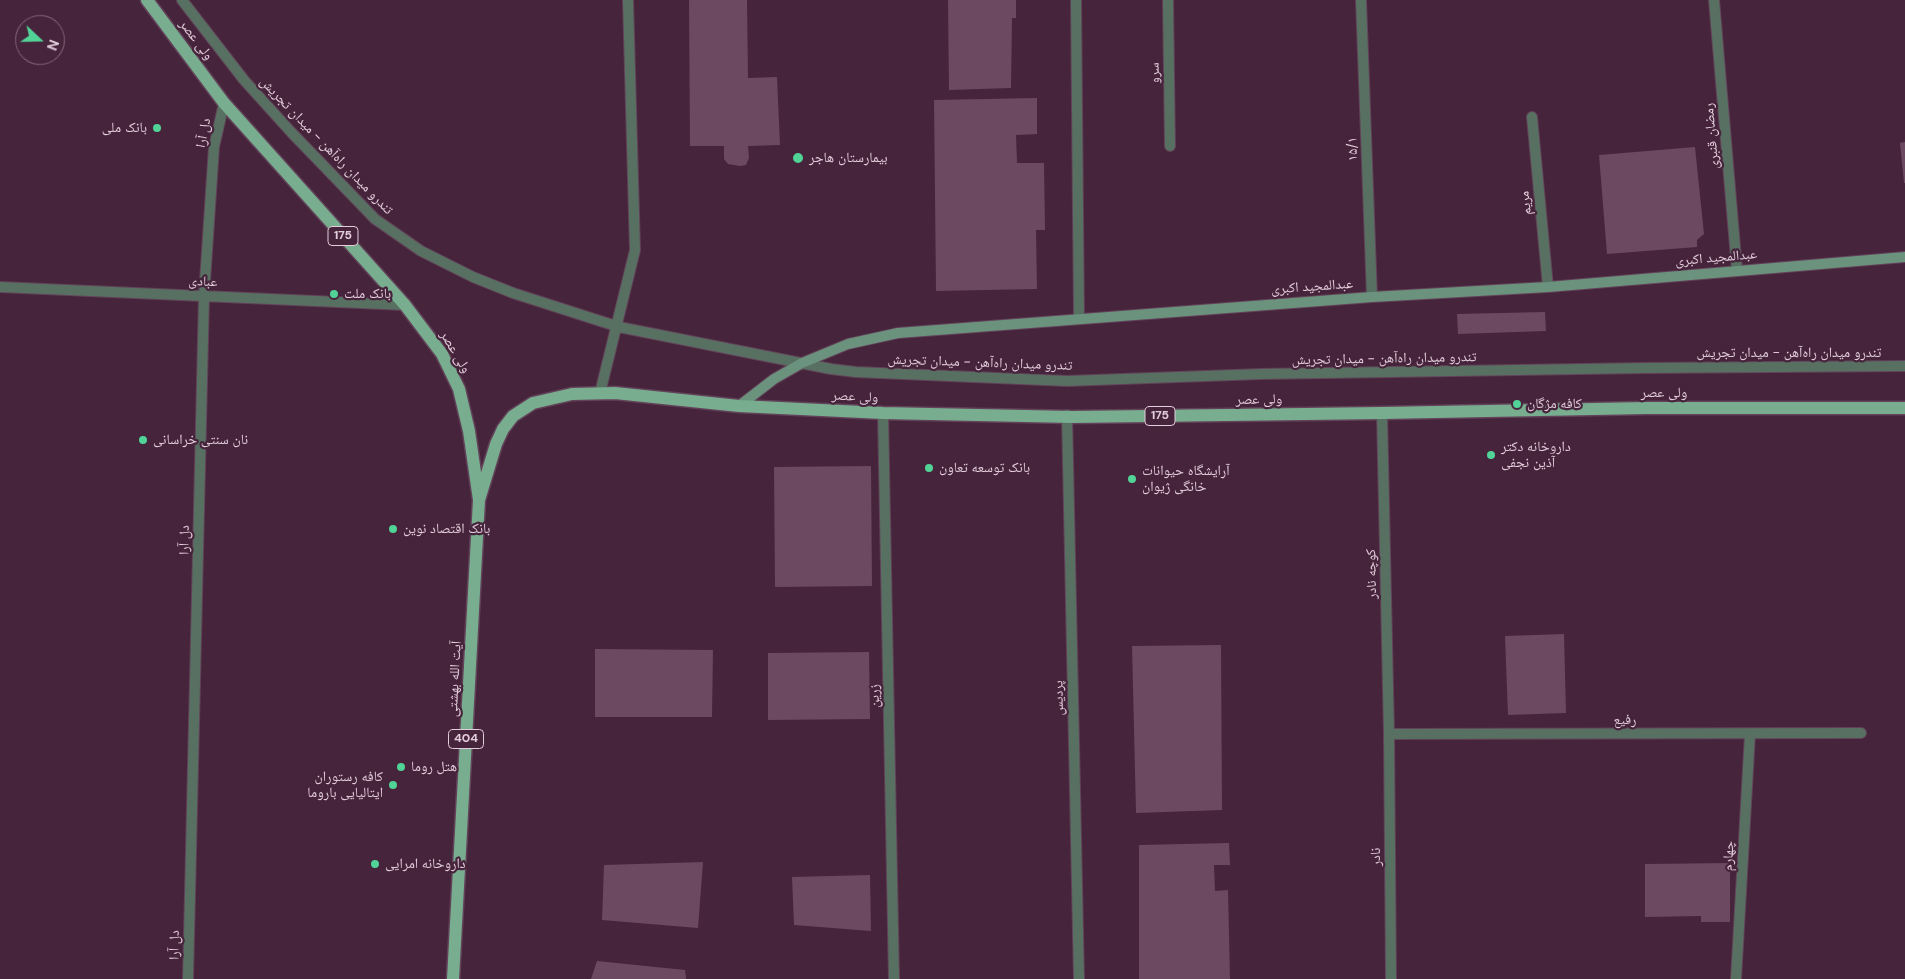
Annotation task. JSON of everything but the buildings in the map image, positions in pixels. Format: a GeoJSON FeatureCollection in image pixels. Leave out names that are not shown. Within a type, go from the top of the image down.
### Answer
{"type":"FeatureCollection","features":[{"type":"Feature","properties":{"kind":"main road","name":"ولی عصر"},"geometry":{"type":"LineString","coordinates":[[147,0],[224,103],[404,305],[442,354],[459,389],[469,431],[479,500]]}},
{"type":"Feature","properties":{"kind":"main road","name":"ولی عصر"},"geometry":{"type":"LineString","coordinates":[[479,500],[496,444],[503,429],[513,416],[533,404],[572,394],[615,393],[739,406],[883,413],[1067,416],[1646,408],[1905,408]]}},
{"type":"Feature","properties":{"kind":"main road","name":"آیت الله بهشتی"},"geometry":{"type":"LineString","coordinates":[[453,979],[479,500]]}},
{"type":"Feature","properties":{"kind":"street","name":"تندرو میدان راه‌آهن - میدان تجریش"},"geometry":{"type":"LineString","coordinates":[[182,0],[244,80],[375,219],[421,250],[473,277],[513,293],[619,327],[856,372],[1067,381],[1261,374],[1905,366]]}},
{"type":"Feature","properties":{"kind":"street"},"geometry":{"type":"LineString","coordinates":[[600,394],[635,250],[628,0]]}},
{"type":"Feature","properties":{"kind":"street"},"geometry":{"type":"LineString","coordinates":[[1076,0],[1079,318]]}},
{"type":"Feature","properties":{"kind":"street","name":"سرو"},"geometry":{"type":"LineString","coordinates":[[1168,0],[1170,146]]}},
{"type":"Feature","properties":{"kind":"street","name":"۱۵/۱"},"geometry":{"type":"LineString","coordinates":[[1361,0],[1372,297]]}},
{"type":"Feature","properties":{"kind":"street","name":"رمضان قنبری"},"geometry":{"type":"LineString","coordinates":[[1714,0],[1737,270]]}},
{"type":"Feature","properties":{"kind":"street","name":"دل آرا"},"geometry":{"type":"LineString","coordinates":[[188,979],[204,296],[214,147],[224,103]]}},
{"type":"Feature","properties":{"kind":"street","name":"مریم"},"geometry":{"type":"LineString","coordinates":[[1532,117],[1548,287]]}},
{"type":"Feature","properties":{"kind":"street","name":"عبدالمجید اکبری"},"geometry":{"type":"LineString","coordinates":[[739,406],[774,379],[802,363],[848,344],[898,333],[1372,297],[1548,287],[1905,257]]}},
{"type":"Feature","properties":{"kind":"street","name":"عبادی"},"geometry":{"type":"LineString","coordinates":[[0,287],[404,305]]}},
{"type":"Feature","properties":{"kind":"street","name":"زرین"},"geometry":{"type":"LineString","coordinates":[[883,413],[894,979]]}},
{"type":"Feature","properties":{"kind":"street","name":"کوچه نادر"},"geometry":{"type":"LineString","coordinates":[[1382,413],[1389,734]]}},
{"type":"Feature","properties":{"kind":"street","name":"پردیس"},"geometry":{"type":"LineString","coordinates":[[1067,416],[1079,979]]}},
{"type":"Feature","properties":{"kind":"street","name":"رفیع"},"geometry":{"type":"LineString","coordinates":[[1389,734],[1861,733]]}},
{"type":"Feature","properties":{"kind":"street","name":"نادر"},"geometry":{"type":"LineString","coordinates":[[1389,734],[1391,979]]}},
{"type":"Feature","properties":{"kind":"street","name":"چهارم"},"geometry":{"type":"LineString","coordinates":[[1736,979],[1750,734]]}},
{"type":"Feature","properties":{"kind":"place","name":"بانک ملی"},"geometry":{"type":"Point","coordinates":[157,128]}},
{"type":"Feature","properties":{"kind":"place","name":"بیمارستان هاجر"},"geometry":{"type":"Point","coordinates":[798,158]}},
{"type":"Feature","properties":{"kind":"place","name":"بانک ملت"},"geometry":{"type":"Point","coordinates":[334,294]}},
{"type":"Feature","properties":{"kind":"place","name":"کافه مژگان"},"geometry":{"type":"Point","coordinates":[1517,404]}},
{"type":"Feature","properties":{"kind":"place","name":"نان سنتی خراسانی"},"geometry":{"type":"Point","coordinates":[143,440]}},
{"type":"Feature","properties":{"kind":"place","name":"داروخانه دکتر آذین نجفی"},"geometry":{"type":"Point","coordinates":[1491,455]}},
{"type":"Feature","properties":{"kind":"place","name":"بانک توسعه تعاون"},"geometry":{"type":"Point","coordinates":[929,468]}},
{"type":"Feature","properties":{"kind":"place","name":"آرایشگاه حیوانات خانگی ژیوان"},"geometry":{"type":"Point","coordinates":[1132,479]}},
{"type":"Feature","properties":{"kind":"place","name":"بانک اقتصاد نوین"},"geometry":{"type":"Point","coordinates":[393,529]}},
{"type":"Feature","properties":{"kind":"place","name":"هتل روما"},"geometry":{"type":"Point","coordinates":[401,767]}},
{"type":"Feature","properties":{"kind":"place","name":"کافه رستوران ایتالیایی باروما"},"geometry":{"type":"Point","coordinates":[393,785]}},
{"type":"Feature","properties":{"kind":"place","name":"داروخانه امرایی"},"geometry":{"type":"Point","coordinates":[375,864]}}]}
